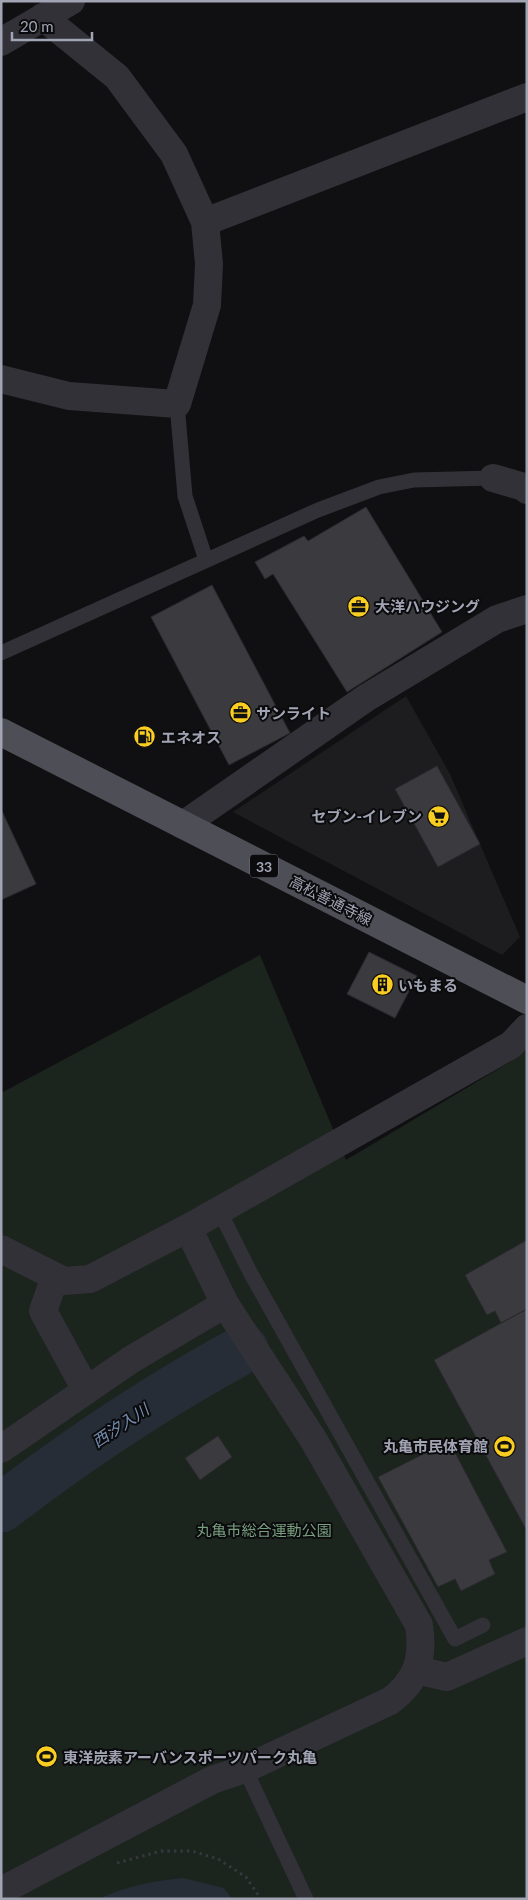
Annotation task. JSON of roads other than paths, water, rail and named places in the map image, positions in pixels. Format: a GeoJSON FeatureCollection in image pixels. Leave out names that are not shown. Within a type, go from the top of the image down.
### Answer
{"type":"FeatureCollection","features":[{"type":"Feature","properties":{"kind":"main road","name":"高松善通寺線"},"geometry":{"type":"LineString","coordinates":[[1,732],[527,1000]]}},
{"type":"Feature","properties":{"kind":"street"},"geometry":{"type":"LineString","coordinates":[[1,42],[70,1]]}},
{"type":"Feature","properties":{"kind":"street"},"geometry":{"type":"LineString","coordinates":[[1,379],[69,396],[177,404],[207,305],[209,264],[205,222],[174,154],[117,77],[43,17]]}},
{"type":"Feature","properties":{"kind":"street"},"geometry":{"type":"LineString","coordinates":[[205,222],[527,98]]}},
{"type":"Feature","properties":{"kind":"street"},"geometry":{"type":"LineString","coordinates":[[494,478],[526,485]]}},
{"type":"Feature","properties":{"kind":"street"},"geometry":{"type":"LineString","coordinates":[[183,825],[366,698],[497,619],[527,609]]}},
{"type":"Feature","properties":{"kind":"street"},"geometry":{"type":"LineString","coordinates":[[1,1249],[64,1281],[90,1279],[188,1228],[511,1044],[527,1028]]}},
{"type":"Feature","properties":{"kind":"street"},"geometry":{"type":"LineString","coordinates":[[1,1891],[212,1780],[245,1769],[390,1701],[403,1692],[412,1680],[416,1670],[420,1652],[419,1625],[314,1439],[225,1304],[188,1228]]}},
{"type":"Feature","properties":{"kind":"street"},"geometry":{"type":"LineString","coordinates":[[55,1277],[44,1311],[86,1390]]}},
{"type":"Feature","properties":{"kind":"street"},"geometry":{"type":"LineString","coordinates":[[1,1449],[132,1359],[225,1304]]}},
{"type":"Feature","properties":{"kind":"street"},"geometry":{"type":"LineString","coordinates":[[416,1670],[447,1677],[527,1642]]}},
{"type":"Feature","properties":{"kind":"lane"},"geometry":{"type":"LineString","coordinates":[[177,404],[184,496],[206,560]]}},
{"type":"Feature","properties":{"kind":"lane"},"geometry":{"type":"LineString","coordinates":[[1,653],[318,510],[378,487],[414,480],[494,478]]}},
{"type":"Feature","properties":{"kind":"lane"},"geometry":{"type":"LineString","coordinates":[[219,1210],[250,1272],[454,1639],[482,1625]]}},
{"type":"Feature","properties":{"kind":"lane"},"geometry":{"type":"LineString","coordinates":[[245,1769],[306,1899]]}},
{"type":"Feature","properties":{"kind":"waterway","name":"西汐入川"},"geometry":{"type":"LineString","coordinates":[[1,1508],[59,1465],[120,1424],[181,1385],[244,1349]]}},
{"type":"Feature","properties":{"kind":"place","name":"大洋ハウジング"},"geometry":{"type":"Point","coordinates":[359,606]}},
{"type":"Feature","properties":{"kind":"place","name":"サンライト"},"geometry":{"type":"Point","coordinates":[240,713]}},
{"type":"Feature","properties":{"kind":"place","name":"エネオス"},"geometry":{"type":"Point","coordinates":[145,737]}},
{"type":"Feature","properties":{"kind":"place","name":"セブン-イレブン"},"geometry":{"type":"Point","coordinates":[438,816]}},
{"type":"Feature","properties":{"kind":"place","name":"いもまる"},"geometry":{"type":"Point","coordinates":[382,985]}},
{"type":"Feature","properties":{"kind":"place","name":"丸亀市民体育館"},"geometry":{"type":"Point","coordinates":[504,1446]}},
{"type":"Feature","properties":{"kind":"place","name":"東洋炭素アーバンスポーツパーク丸亀"},"geometry":{"type":"Point","coordinates":[47,1757]}},
{"type":"Feature","properties":{"kind":"park label","name":"丸亀市総合運動公園"},"geometry":{"type":"Point","coordinates":[264,1530]}}]}
